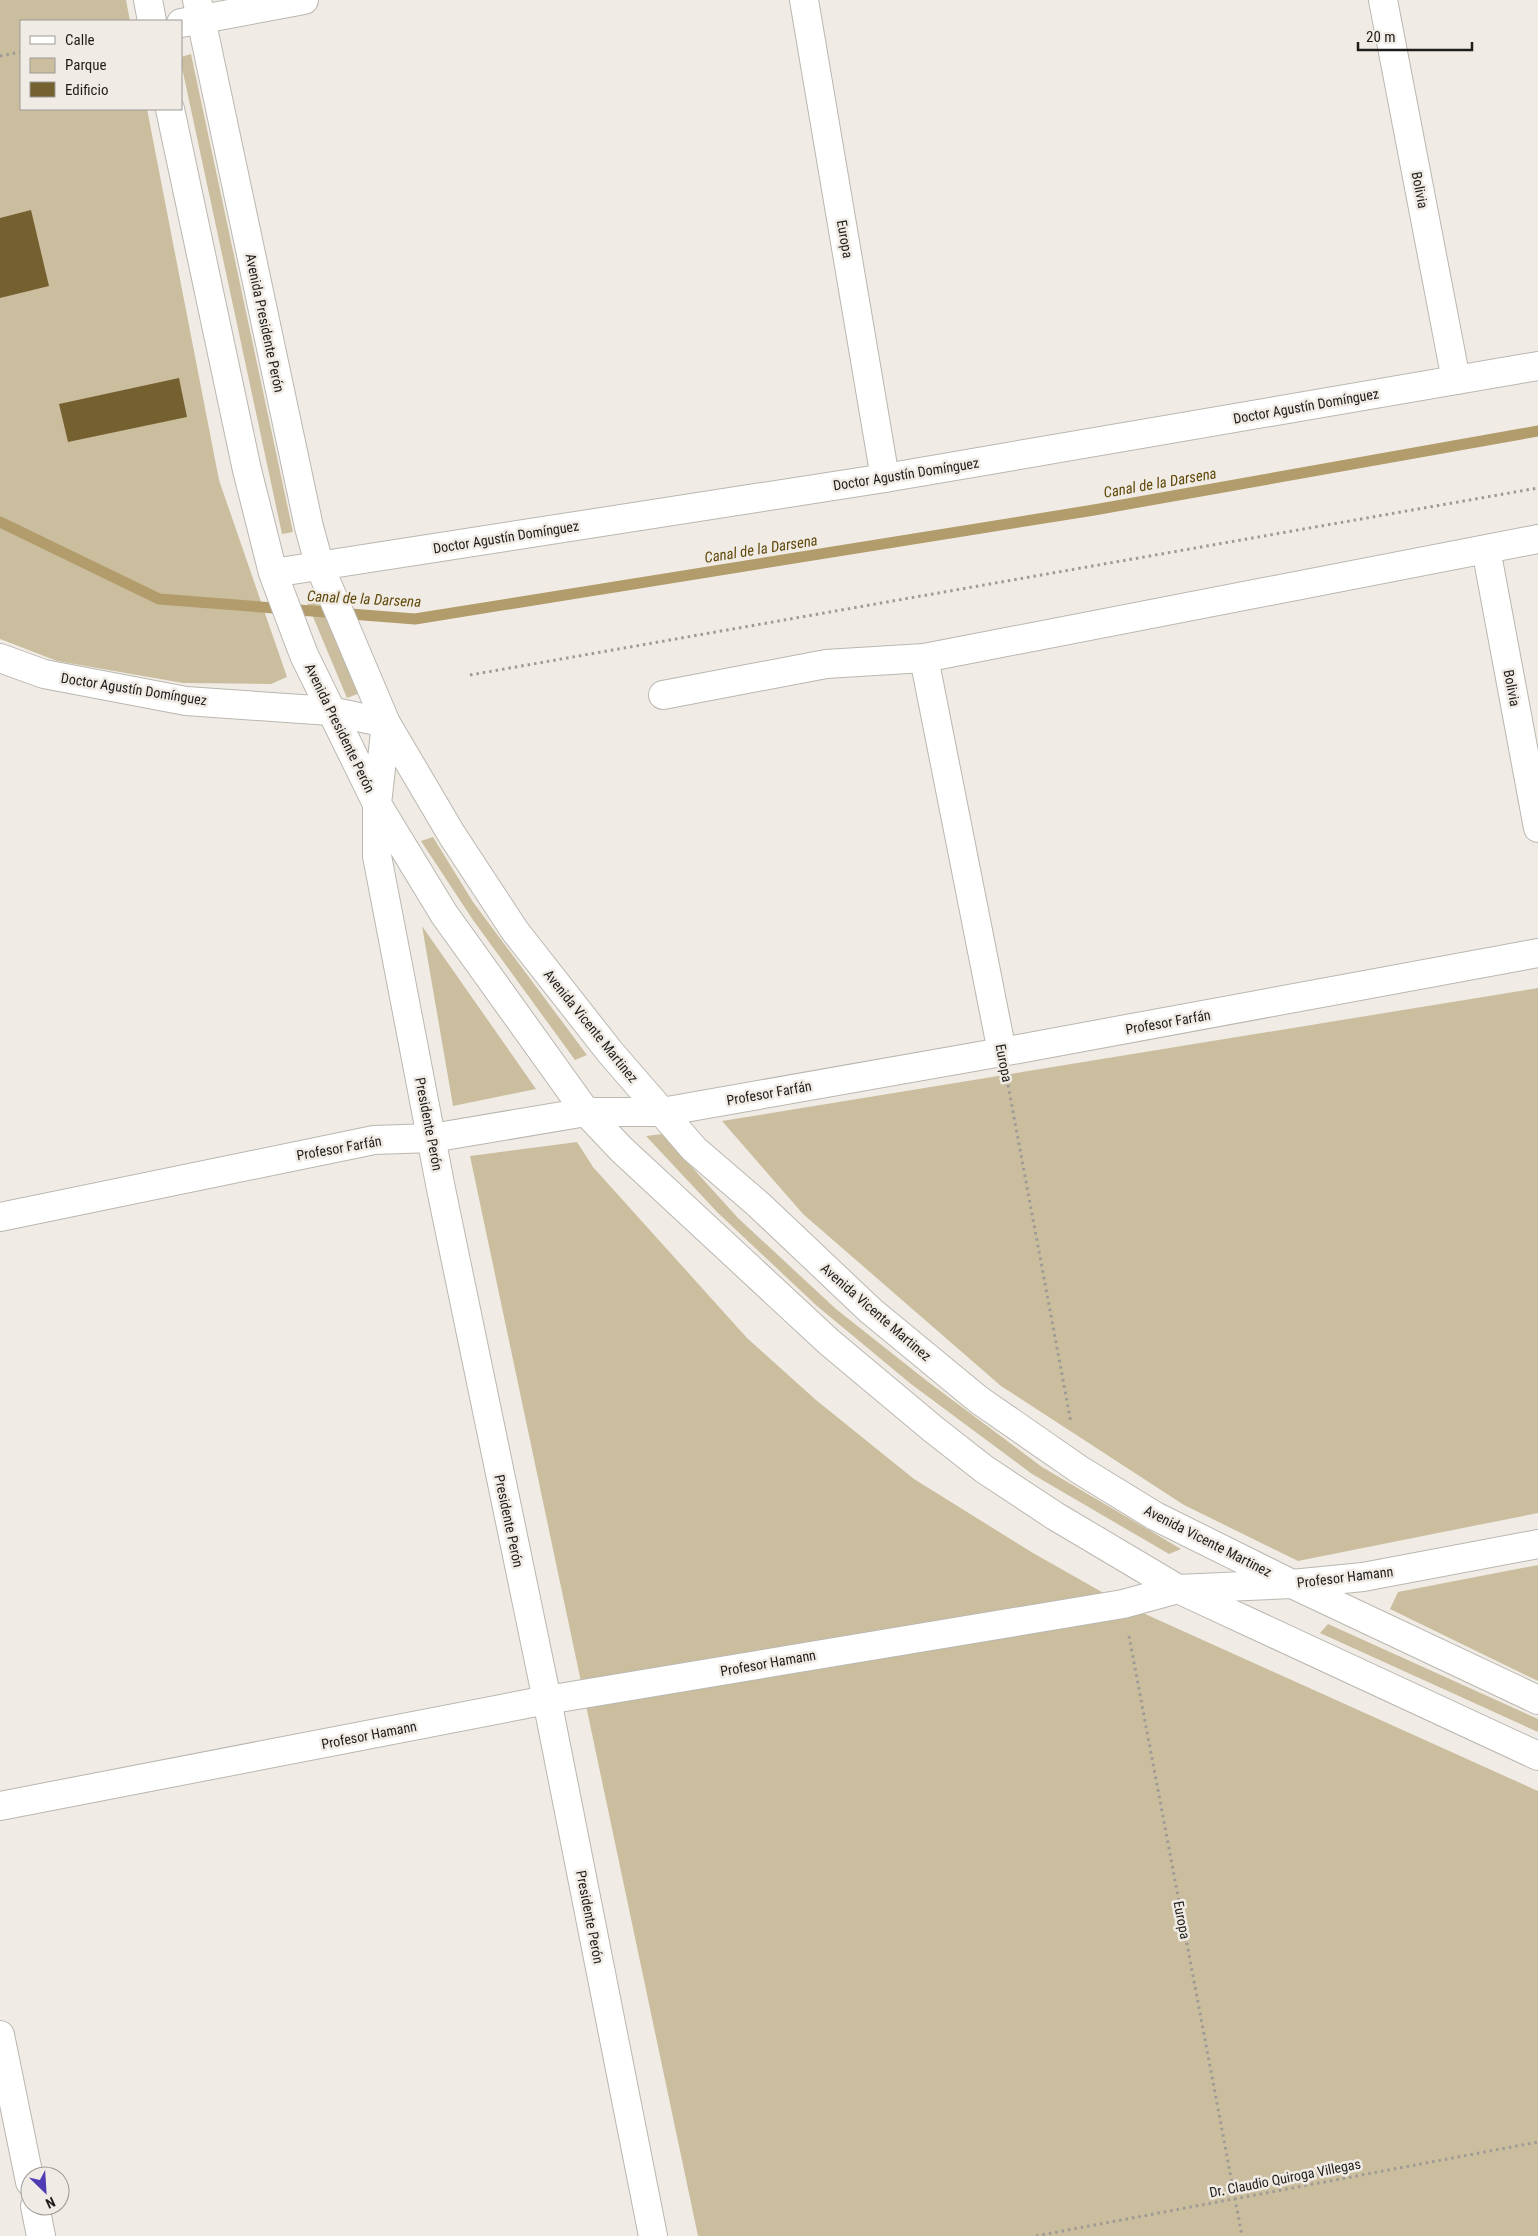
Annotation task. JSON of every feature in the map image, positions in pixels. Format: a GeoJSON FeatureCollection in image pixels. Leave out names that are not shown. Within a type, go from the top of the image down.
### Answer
{"type":"FeatureCollection","features":[{"type":"Feature","properties":{"kind":"street"},"geometry":{"type":"LineString","coordinates":[[148,0],[152,20]]}},
{"type":"Feature","properties":{"kind":"street"},"geometry":{"type":"LineString","coordinates":[[193,14],[304,0]]}},
{"type":"Feature","properties":{"kind":"street","name":"Europa"},"geometry":{"type":"LineString","coordinates":[[804,0],[885,478]]}},
{"type":"Feature","properties":{"kind":"street","name":"Bolivia"},"geometry":{"type":"LineString","coordinates":[[1383,0],[1456,380]]}},
{"type":"Feature","properties":{"kind":"street","name":"Avenida Presidente Perón"},"geometry":{"type":"LineString","coordinates":[[193,14],[309,527],[320,567],[386,723],[377,804]]}},
{"type":"Feature","properties":{"kind":"street","name":"Avenida Presidente Perón"},"geometry":{"type":"LineString","coordinates":[[170,110],[248,470],[273,572],[304,655],[377,804]]}},
{"type":"Feature","properties":{"kind":"street","name":"Doctor Agustín Domínguez"},"geometry":{"type":"LineString","coordinates":[[273,572],[320,567],[885,478],[1538,366]]}},
{"type":"Feature","properties":{"kind":"street"},"geometry":{"type":"LineString","coordinates":[[663,695],[826,664],[924,658],[1538,539]]}},
{"type":"Feature","properties":{"kind":"street","name":"Bolivia"},"geometry":{"type":"LineString","coordinates":[[1486,549],[1538,828]]}},
{"type":"Feature","properties":{"kind":"street","name":"Doctor Agustín Domínguez"},"geometry":{"type":"LineString","coordinates":[[0,658],[44,674],[186,701],[330,711],[386,723]]}},
{"type":"Feature","properties":{"kind":"street","name":"Europa"},"geometry":{"type":"LineString","coordinates":[[924,658],[1002,1052]]}},
{"type":"Feature","properties":{"kind":"street","name":"Avenida Vicente Martinez"},"geometry":{"type":"LineString","coordinates":[[386,723],[452,835],[515,931],[610,1052],[694,1148],[759,1205],[871,1311],[979,1400],[1080,1470],[1155,1516],[1292,1584],[1538,1700]]}},
{"type":"Feature","properties":{"kind":"street"},"geometry":{"type":"LineString","coordinates":[[377,804],[444,914],[586,1112],[621,1149],[829,1342],[933,1429],[984,1469],[1055,1516],[1178,1589],[1538,1756]]}},
{"type":"Feature","properties":{"kind":"street","name":"Presidente Perón"},"geometry":{"type":"LineString","coordinates":[[377,804],[377,856],[441,1189],[546,1700],[653,2236]]}},
{"type":"Feature","properties":{"kind":"street","name":"Profesor Farfán"},"geometry":{"type":"LineString","coordinates":[[0,1217],[374,1140],[432,1138],[586,1112],[662,1112],[1538,954]]}},
{"type":"Feature","properties":{"kind":"street","name":"Profesor Hamann"},"geometry":{"type":"LineString","coordinates":[[0,1806],[546,1700],[1123,1604],[1178,1589],[1292,1584],[1363,1577],[1538,1544]]}},
{"type":"Feature","properties":{"kind":"street"},"geometry":{"type":"LineString","coordinates":[[0,2035],[27,2166]]}},
{"type":"Feature","properties":{"kind":"street"},"geometry":{"type":"LineString","coordinates":[[37,2216],[41,2236]]}},
{"type":"Feature","properties":{"kind":"path"},"geometry":{"type":"LineString","coordinates":[[0,56],[20,52]]}},
{"type":"Feature","properties":{"kind":"path"},"geometry":{"type":"LineString","coordinates":[[470,675],[1538,488]]}},
{"type":"Feature","properties":{"kind":"path","name":"Europa"},"geometry":{"type":"LineString","coordinates":[[1002,1052],[1080,1470]]}},
{"type":"Feature","properties":{"kind":"path","name":"Europa"},"geometry":{"type":"LineString","coordinates":[[1123,1604],[1242,2236]]}},
{"type":"Feature","properties":{"kind":"path","name":"Dr. Claudio Quiroga Villegas"},"geometry":{"type":"LineString","coordinates":[[1036,2236],[1538,2142]]}},
{"type":"Feature","properties":{"kind":"green space"},"geometry":{"type":"Polygon","coordinates":[[[0,0],[126,0],[130,20],[20,20],[20,110],[147,110],[219,480],[287,677],[271,684],[183,683],[57,661],[0,639],[0,0]]]}},
{"type":"Feature","properties":{"kind":"green space"},"geometry":{"type":"Polygon","coordinates":[[[191,54],[293,532],[282,534],[182,68],[182,57],[191,54]]]}},
{"type":"Feature","properties":{"kind":"green space"},"geometry":{"type":"Polygon","coordinates":[[[319,594],[360,693],[347,698],[306,600],[319,594]]]}},
{"type":"Feature","properties":{"kind":"green space"},"geometry":{"type":"Polygon","coordinates":[[[433,837],[473,902],[587,1055],[575,1060],[473,920],[421,841],[433,837]]]}},
{"type":"Feature","properties":{"kind":"green space"},"geometry":{"type":"Polygon","coordinates":[[[422,926],[536,1089],[453,1106],[422,926]]]}},
{"type":"Feature","properties":{"kind":"green space"},"geometry":{"type":"Polygon","coordinates":[[[1538,988],[1538,1513],[1298,1561],[1184,1505],[1001,1386],[803,1214],[722,1121],[1538,988]]]}},
{"type":"Feature","properties":{"kind":"green space"},"geometry":{"type":"Polygon","coordinates":[[[662,1134],[738,1218],[836,1309],[927,1381],[1042,1467],[1181,1549],[1169,1554],[1032,1474],[911,1384],[817,1306],[718,1213],[646,1136],[662,1134]]]}},
{"type":"Feature","properties":{"kind":"green space"},"geometry":{"type":"Polygon","coordinates":[[[577,1142],[593,1167],[747,1338],[816,1400],[914,1479],[1033,1553],[1123,1604],[1538,1791],[1538,2236],[698,2236],[470,1156],[577,1142]]]}},
{"type":"Feature","properties":{"kind":"green space"},"geometry":{"type":"Polygon","coordinates":[[[1538,1565],[1538,1681],[1390,1609],[1398,1592],[1538,1565]]]}},
{"type":"Feature","properties":{"kind":"green space"},"geometry":{"type":"Polygon","coordinates":[[[1328,1624],[1538,1719],[1538,1732],[1320,1633],[1328,1624]]]}},
{"type":"Feature","properties":{"kind":"building"},"geometry":{"type":"Polygon","coordinates":[[[31,210],[49,286],[0,298],[0,218],[31,210]]]}},
{"type":"Feature","properties":{"kind":"building"},"geometry":{"type":"Polygon","coordinates":[[[179,378],[187,417],[68,442],[59,404],[179,378]]]}},
{"type":"Feature","properties":{"kind":"waterway","name":"Canal de la Darsena"},"geometry":{"type":"LineString","coordinates":[[0,522],[159,599],[415,619],[1094,510],[1538,431]]}}]}
